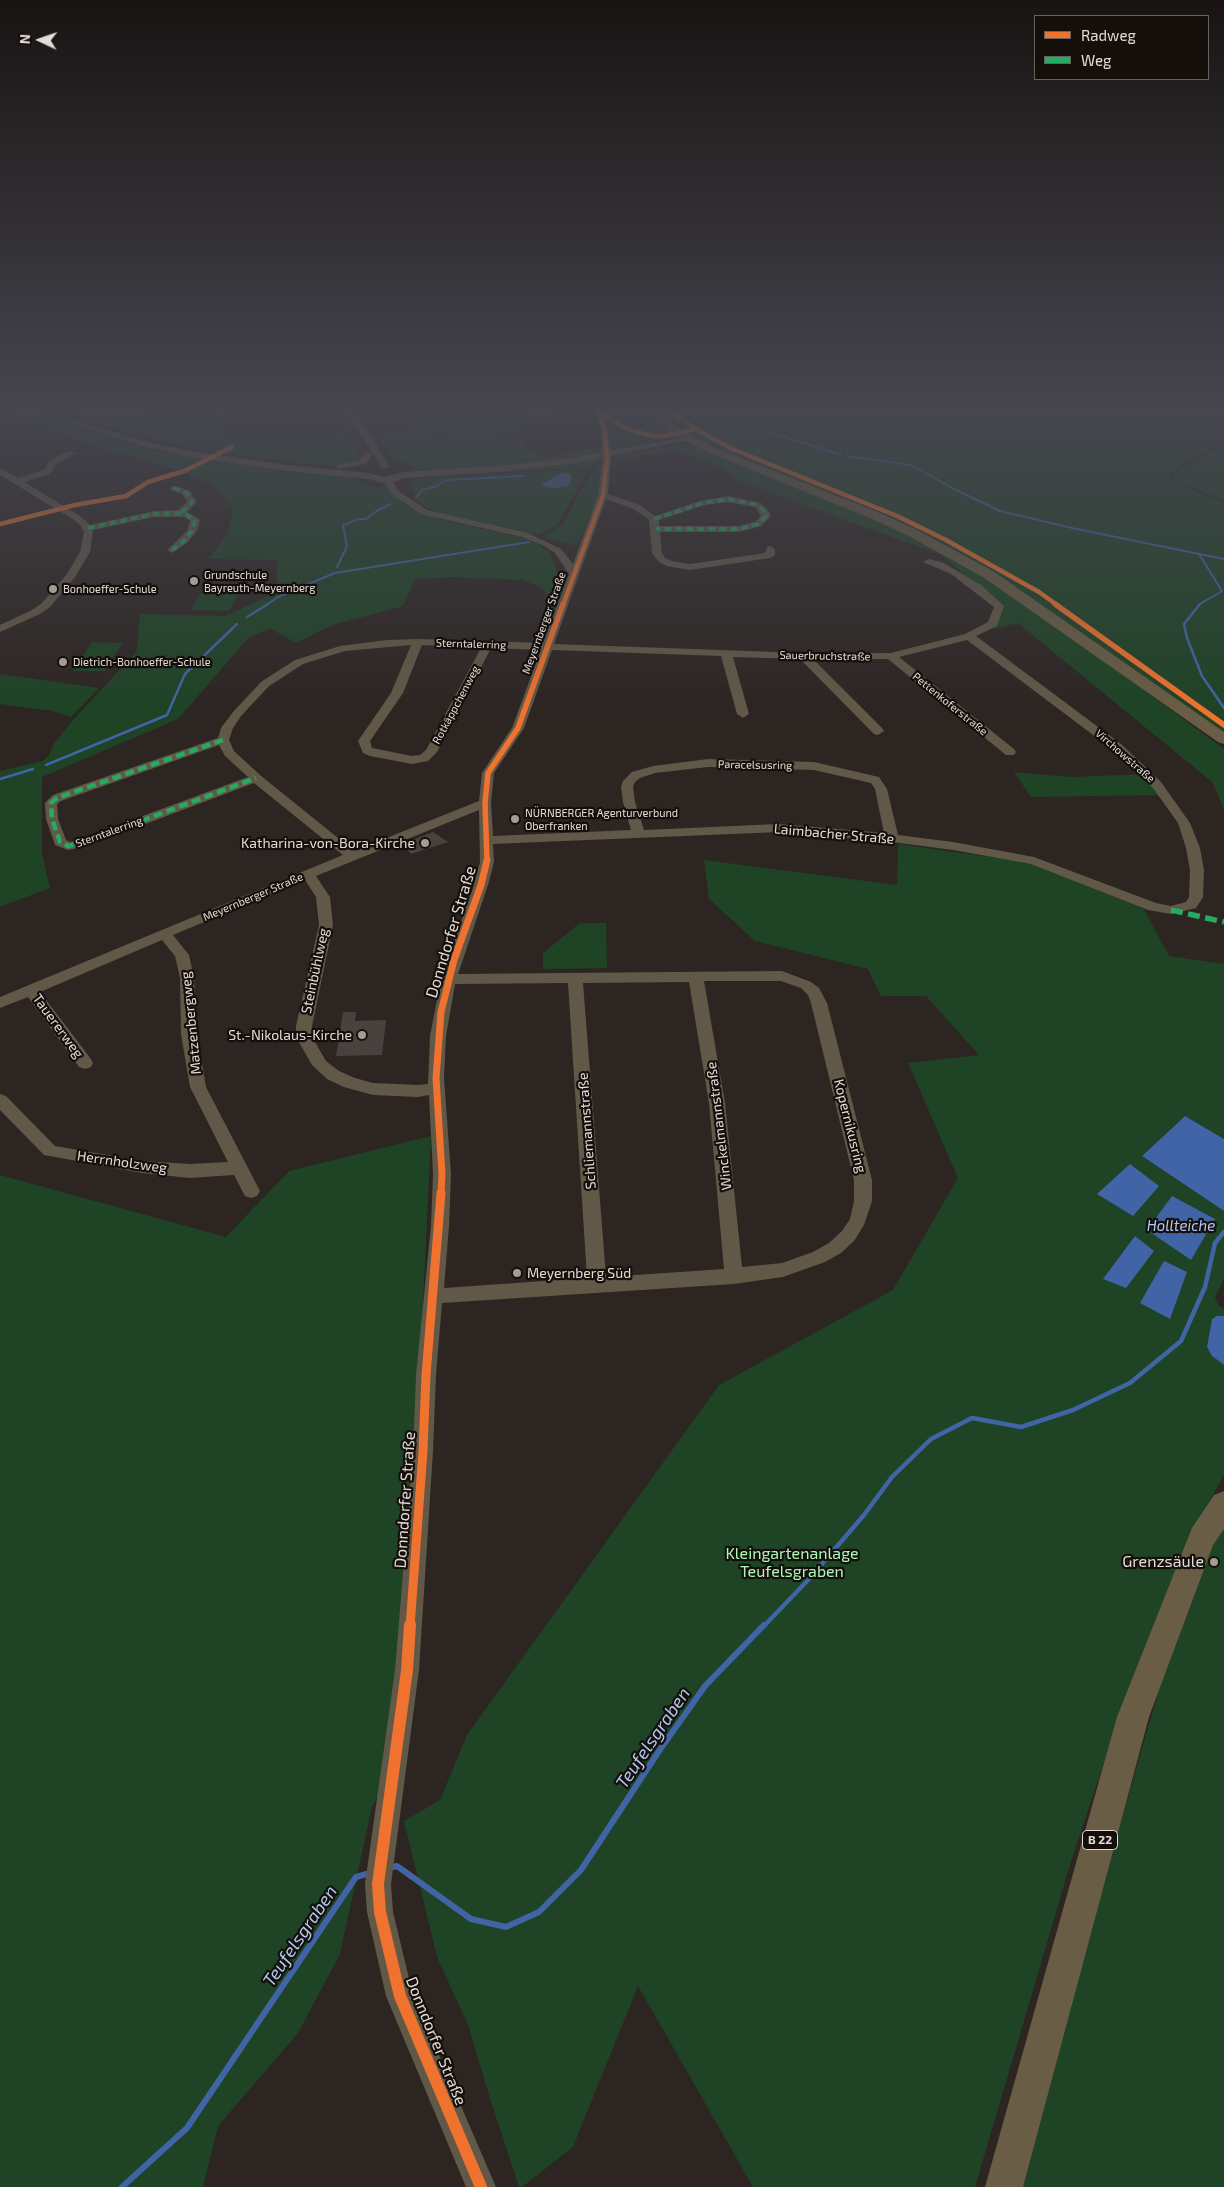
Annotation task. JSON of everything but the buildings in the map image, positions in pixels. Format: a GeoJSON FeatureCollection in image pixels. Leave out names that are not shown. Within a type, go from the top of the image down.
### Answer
{"type":"FeatureCollection","features":[{"type":"Feature","properties":{"kind":"main road"},"geometry":{"type":"LineString","coordinates":[[859,509],[988,574],[1065,626],[1224,739]]}},
{"type":"Feature","properties":{"kind":"main road","name":"B 22"},"geometry":{"type":"LineString","coordinates":[[1004,2187],[1133,1717],[1202,1538],[1224,1504]]}},
{"type":"Feature","properties":{"kind":"street"},"geometry":{"type":"LineString","coordinates":[[0,629],[39,610],[71,575],[85,552],[88,544],[88,528],[63,509]]}},
{"type":"Feature","properties":{"kind":"street"},"geometry":{"type":"LineString","coordinates":[[181,513],[185,509]]}},
{"type":"Feature","properties":{"kind":"street"},"geometry":{"type":"LineString","coordinates":[[418,509],[525,535],[558,551],[572,554],[582,552]]}},
{"type":"Feature","properties":{"kind":"street","name":"Meyernberger Straße"},"geometry":{"type":"LineString","coordinates":[[0,1003],[308,874],[485,803],[488,773],[518,728],[597,509]]}},
{"type":"Feature","properties":{"kind":"street"},"geometry":{"type":"LineString","coordinates":[[640,509],[646,512],[655,524],[657,554],[662,560],[678,566],[690,567],[770,555],[770,549]]}},
{"type":"Feature","properties":{"kind":"street"},"geometry":{"type":"LineString","coordinates":[[655,524],[691,509]]}},
{"type":"Feature","properties":{"kind":"street"},"geometry":{"type":"LineString","coordinates":[[655,524],[739,529],[758,524],[766,516],[762,509]]}},
{"type":"Feature","properties":{"kind":"street"},"geometry":{"type":"LineString","coordinates":[[88,528],[154,514],[181,513],[192,518],[195,523],[184,541],[172,550]]}},
{"type":"Feature","properties":{"kind":"street"},"geometry":{"type":"LineString","coordinates":[[558,551],[574,573]]}},
{"type":"Feature","properties":{"kind":"street","name":"Sauerbruchstraße"},"geometry":{"type":"LineString","coordinates":[[548,646],[803,656],[891,656],[969,636],[993,624],[999,606],[977,587],[955,572],[939,564],[928,562]]}},
{"type":"Feature","properties":{"kind":"street","name":"Virchowstraße"},"geometry":{"type":"LineString","coordinates":[[969,636],[1117,747],[1147,774],[1170,801],[1184,823],[1193,848],[1197,870],[1196,897],[1191,905],[1171,910]]}},
{"type":"Feature","properties":{"kind":"street"},"geometry":{"type":"LineString","coordinates":[[418,642],[397,693],[364,741],[367,750],[374,753],[418,760]]}},
{"type":"Feature","properties":{"kind":"street","name":"Sterntalerring"},"geometry":{"type":"LineString","coordinates":[[256,778],[82,843],[68,846],[60,842],[52,818],[51,803],[57,798],[222,740],[227,728],[237,714],[265,684],[299,662],[344,648],[387,643],[418,642],[548,646]]}},
{"type":"Feature","properties":{"kind":"street","name":"Rotkäppchenweg"},"geometry":{"type":"LineString","coordinates":[[418,760],[431,752],[488,644]]}},
{"type":"Feature","properties":{"kind":"street"},"geometry":{"type":"LineString","coordinates":[[726,653],[742,714]]}},
{"type":"Feature","properties":{"kind":"street"},"geometry":{"type":"LineString","coordinates":[[803,656],[878,731]]}},
{"type":"Feature","properties":{"kind":"street","name":"Pettenkoferstraße"},"geometry":{"type":"LineString","coordinates":[[891,656],[1010,752]]}},
{"type":"Feature","properties":{"kind":"street"},"geometry":{"type":"LineString","coordinates":[[222,740],[230,753],[256,778],[352,856]]}},
{"type":"Feature","properties":{"kind":"street","name":"Paracelsusring"},"geometry":{"type":"LineString","coordinates":[[638,833],[627,787],[629,781],[636,775],[652,770],[708,763],[814,766],[875,780],[881,790],[892,838]]}},
{"type":"Feature","properties":{"kind":"street","name":"Donndorfer Straße"},"geometry":{"type":"LineString","coordinates":[[481,2187],[400,1996],[380,1912],[378,1884],[407,1670],[423,1451],[426,1375],[434,1296],[442,1174],[437,1088],[438,1036],[448,979],[482,885],[487,862],[485,803]]}},
{"type":"Feature","properties":{"kind":"street","name":"Laimbacher Straße"},"geometry":{"type":"LineString","coordinates":[[487,840],[779,828],[892,838],[953,846],[1034,861],[1153,907],[1171,910]]}},
{"type":"Feature","properties":{"kind":"street","name":"Steinbühlweg"},"geometry":{"type":"LineString","coordinates":[[308,874],[323,897],[326,925],[304,1026],[304,1037],[320,1065],[333,1075],[350,1083],[373,1089],[406,1091],[437,1088]]}},
{"type":"Feature","properties":{"kind":"street","name":"Matzenbergweg"},"geometry":{"type":"LineString","coordinates":[[164,934],[182,955],[187,978],[189,1034],[198,1087],[239,1168]]}},
{"type":"Feature","properties":{"kind":"street","name":"Kopernikusring"},"geometry":{"type":"LineString","coordinates":[[434,1296],[734,1276],[782,1270],[819,1257],[836,1248],[848,1236],[858,1220],[863,1201],[863,1180],[819,1003],[814,992],[806,985],[782,976],[448,979]]}},
{"type":"Feature","properties":{"kind":"street","name":"Winckelmannstraße"},"geometry":{"type":"LineString","coordinates":[[696,977],[717,1103],[734,1276]]}},
{"type":"Feature","properties":{"kind":"street","name":"Schliemannstraße"},"geometry":{"type":"LineString","coordinates":[[575,978],[597,1284]]}},
{"type":"Feature","properties":{"kind":"street","name":"Tauererweg"},"geometry":{"type":"LineString","coordinates":[[31,990],[85,1063]]}},
{"type":"Feature","properties":{"kind":"street","name":"Herrnholzweg"},"geometry":{"type":"LineString","coordinates":[[0,1100],[50,1151],[92,1160],[151,1168],[190,1171],[239,1168]]}},
{"type":"Feature","properties":{"kind":"street"},"geometry":{"type":"LineString","coordinates":[[239,1168],[251,1191]]}},
{"type":"Feature","properties":{"kind":"green space"},"geometry":{"type":"Polygon","coordinates":[[[232,509],[414,509],[440,519],[523,538],[537,544],[550,553],[557,572],[566,576],[555,612],[546,612],[547,594],[540,587],[523,580],[452,577],[415,579],[403,606],[332,625],[296,643],[270,628],[248,638],[178,719],[42,777],[42,854],[50,888],[0,907],[0,771],[43,761],[49,755],[53,745],[73,720],[137,651],[140,614],[225,616],[277,592],[277,560],[208,559],[226,536],[231,521],[232,509]]]}},
{"type":"Feature","properties":{"kind":"green space"},"geometry":{"type":"Polygon","coordinates":[[[429,509],[566,509],[557,525],[538,535],[429,509]]]}},
{"type":"Feature","properties":{"kind":"green space"},"geometry":{"type":"Polygon","coordinates":[[[571,509],[593,509],[577,546],[541,537],[562,526],[571,509]]]}},
{"type":"Feature","properties":{"kind":"green space"},"geometry":{"type":"Polygon","coordinates":[[[816,509],[1224,509],[1224,732],[1136,671],[1122,674],[1224,749],[1224,809],[1212,782],[1018,623],[993,629],[1004,608],[941,555],[816,509]]]}},
{"type":"Feature","properties":{"kind":"green space"},"geometry":{"type":"Polygon","coordinates":[[[201,593],[239,594],[229,611],[191,610],[201,593]]]}},
{"type":"Feature","properties":{"kind":"green space"},"geometry":{"type":"Polygon","coordinates":[[[92,642],[123,643],[105,671],[73,671],[92,642]]]}},
{"type":"Feature","properties":{"kind":"green space"},"geometry":{"type":"Polygon","coordinates":[[[0,674],[99,688],[71,717],[52,711],[0,704],[0,674]]]}},
{"type":"Feature","properties":{"kind":"green space"},"geometry":{"type":"Polygon","coordinates":[[[1014,772],[1071,777],[1147,774],[1165,795],[1031,797],[1014,772]]]}},
{"type":"Feature","properties":{"kind":"green space","name":"Kleingartenanlage Teufelsgraben"},"geometry":{"type":"Polygon","coordinates":[[[898,844],[1032,863],[1144,909],[1169,956],[1224,964],[1224,1139],[1185,1116],[1142,1156],[1224,1211],[1224,1279],[1215,1297],[1218,1305],[1224,1309],[1224,1316],[1217,1316],[1212,1356],[1224,1365],[1224,1474],[1195,1529],[1131,1683],[1072,1858],[975,2187],[753,2187],[638,1986],[573,2147],[522,2187],[519,2187],[468,2025],[437,1957],[404,1821],[440,1800],[467,1735],[719,1385],[893,1290],[958,1178],[908,1063],[979,1055],[926,996],[881,996],[868,969],[755,941],[709,899],[704,860],[897,885],[898,844]]]}},
{"type":"Feature","properties":{"kind":"green space"},"geometry":{"type":"Polygon","coordinates":[[[580,923],[606,923],[607,968],[543,969],[543,953],[580,923]]]}},
{"type":"Feature","properties":{"kind":"green space"},"geometry":{"type":"Polygon","coordinates":[[[431,1136],[416,1453],[387,1779],[372,1807],[340,1954],[298,2033],[218,2126],[203,2187],[0,2187],[0,1175],[226,1237],[289,1171],[431,1136]]]}},
{"type":"Feature","properties":{"kind":"green space"},"geometry":{"type":"Polygon","coordinates":[[[1224,1516],[1224,2187],[1016,2187],[1160,1686],[1218,1525],[1224,1516]]]}},
{"type":"Feature","properties":{"kind":"water"},"geometry":{"type":"Polygon","coordinates":[[[1185,1116],[1224,1139],[1224,1211],[1142,1156],[1185,1116]]]}},
{"type":"Feature","properties":{"kind":"water"},"geometry":{"type":"Polygon","coordinates":[[[1130,1164],[1159,1186],[1133,1216],[1097,1194],[1130,1164]]]}},
{"type":"Feature","properties":{"kind":"water","name":"Hollteiche"},"geometry":{"type":"Polygon","coordinates":[[[1172,1196],[1215,1219],[1191,1260],[1147,1230],[1172,1196]]]}},
{"type":"Feature","properties":{"kind":"water"},"geometry":{"type":"Polygon","coordinates":[[[1135,1236],[1154,1251],[1126,1288],[1103,1279],[1135,1236]]]}},
{"type":"Feature","properties":{"kind":"water"},"geometry":{"type":"Polygon","coordinates":[[[1164,1261],[1187,1272],[1170,1319],[1140,1303],[1164,1261]]]}},
{"type":"Feature","properties":{"kind":"water"},"geometry":{"type":"Polygon","coordinates":[[[1217,1316],[1224,1316],[1224,1365],[1212,1356],[1207,1347],[1212,1319],[1217,1316]]]}},
{"type":"Feature","properties":{"kind":"waterway"},"geometry":{"type":"LineString","coordinates":[[337,567],[347,546],[343,525],[359,519],[366,519],[380,509]]}},
{"type":"Feature","properties":{"kind":"waterway"},"geometry":{"type":"LineString","coordinates":[[996,509],[1072,528],[1224,559]]}},
{"type":"Feature","properties":{"kind":"waterway"},"geometry":{"type":"LineString","coordinates":[[266,605],[280,596],[335,573],[529,542]]}},
{"type":"Feature","properties":{"kind":"waterway","name":"Teufelsgraben"},"geometry":{"type":"LineString","coordinates":[[1198,605],[1222,591],[1199,554]]}},
{"type":"Feature","properties":{"kind":"waterway"},"geometry":{"type":"LineString","coordinates":[[247,617],[268,604]]}},
{"type":"Feature","properties":{"kind":"waterway","name":"Teufelsgraben"},"geometry":{"type":"LineString","coordinates":[[1200,604],[1184,624],[1187,638],[1202,676],[1224,708]]}},
{"type":"Feature","properties":{"kind":"waterway"},"geometry":{"type":"LineString","coordinates":[[46,765],[167,715],[185,674],[237,624]]}},
{"type":"Feature","properties":{"kind":"waterway"},"geometry":{"type":"LineString","coordinates":[[0,779],[33,769]]}},
{"type":"Feature","properties":{"kind":"waterway","name":"Teufelsgraben"},"geometry":{"type":"LineString","coordinates":[[763,1627],[809,1579],[864,1515],[892,1477],[931,1439],[972,1418],[1021,1427],[1073,1410],[1130,1383],[1181,1341],[1205,1287],[1215,1243],[1224,1232]]}},
{"type":"Feature","properties":{"kind":"waterway","name":"Teufelsgraben"},"geometry":{"type":"LineString","coordinates":[[389,1868],[397,1866],[471,1919],[506,1927],[539,1912],[581,1870],[659,1751],[705,1686],[764,1625]]}},
{"type":"Feature","properties":{"kind":"waterway","name":"Teufelsgraben"},"geometry":{"type":"LineString","coordinates":[[122,2187],[187,2128],[356,1877],[370,1873]]}},
{"type":"Feature","properties":{"kind":"marked path"},"geometry":{"type":"LineString","coordinates":[[181,513],[185,509]]}},
{"type":"Feature","properties":{"kind":"marked path"},"geometry":{"type":"LineString","coordinates":[[654,519],[684,509]]}},
{"type":"Feature","properties":{"kind":"marked path"},"geometry":{"type":"LineString","coordinates":[[656,529],[739,529],[758,524],[766,516],[762,509]]}},
{"type":"Feature","properties":{"kind":"marked path"},"geometry":{"type":"LineString","coordinates":[[88,528],[154,514],[178,513],[187,515],[195,520],[192,531],[184,541],[172,550]]}},
{"type":"Feature","properties":{"kind":"marked path"},"geometry":{"type":"LineString","coordinates":[[223,740],[57,798],[51,803],[52,819],[60,842],[68,846],[82,843],[256,778]]}},
{"type":"Feature","properties":{"kind":"marked path"},"geometry":{"type":"LineString","coordinates":[[1171,910],[1224,922]]}},
{"type":"Feature","properties":{"kind":"cycle path"},"geometry":{"type":"LineString","coordinates":[[0,524],[59,509]]}},
{"type":"Feature","properties":{"kind":"cycle path"},"geometry":{"type":"LineString","coordinates":[[481,2187],[400,1996],[380,1912],[378,1884],[407,1670],[423,1451],[426,1375],[440,1226],[442,1174],[436,1078],[441,1012],[454,960],[481,885],[487,862],[485,803],[488,773],[518,728],[598,509]]}},
{"type":"Feature","properties":{"kind":"cycle path"},"geometry":{"type":"LineString","coordinates":[[880,509],[946,540],[1039,592],[1224,725]]}},
{"type":"Feature","properties":{"kind":"place","name":"Grundschule Bayreuth-Meyernberg"},"geometry":{"type":"Point","coordinates":[194,581]}},
{"type":"Feature","properties":{"kind":"place","name":"Bonhoeffer-Schule"},"geometry":{"type":"Point","coordinates":[53,589]}},
{"type":"Feature","properties":{"kind":"place","name":"Dietrich-Bonhoeffer-Schule"},"geometry":{"type":"Point","coordinates":[63,662]}},
{"type":"Feature","properties":{"kind":"place","name":"NÜRNBERGER Agenturverbund Oberfranken"},"geometry":{"type":"Point","coordinates":[515,819]}},
{"type":"Feature","properties":{"kind":"place","name":"Katharina-von-Bora-Kirche"},"geometry":{"type":"Point","coordinates":[425,843]}},
{"type":"Feature","properties":{"kind":"place","name":"St.-Nikolaus-Kirche"},"geometry":{"type":"Point","coordinates":[362,1035]}},
{"type":"Feature","properties":{"kind":"place","name":"Meyernberg Süd"},"geometry":{"type":"Point","coordinates":[517,1273]}},
{"type":"Feature","properties":{"kind":"place","name":"Grenzsäule"},"geometry":{"type":"Point","coordinates":[1214,1562]}}]}
